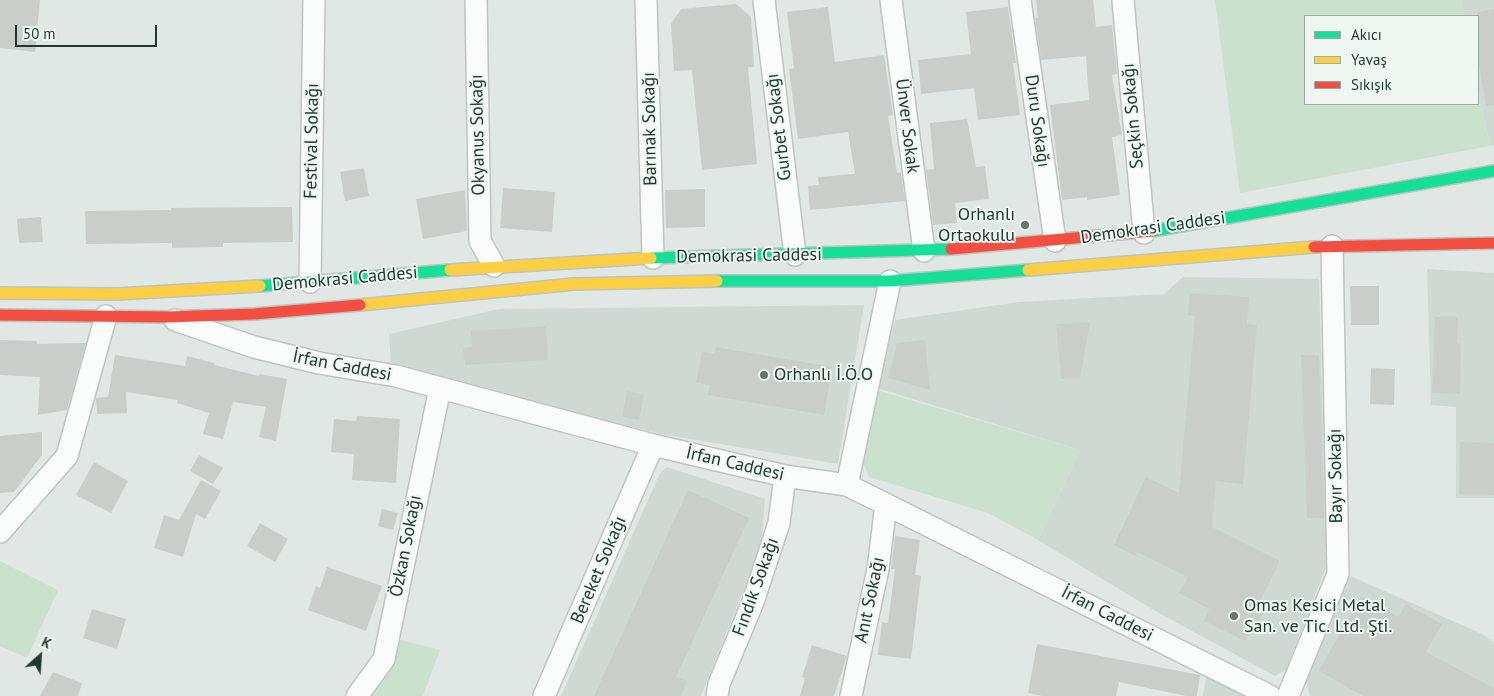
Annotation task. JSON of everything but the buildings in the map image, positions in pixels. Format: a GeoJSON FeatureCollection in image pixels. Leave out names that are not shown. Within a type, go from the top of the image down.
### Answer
{"type":"FeatureCollection","features":[{"type":"Feature","properties":{"kind":"main road","name":"Demokrasi Caddesi"},"geometry":{"type":"LineString","coordinates":[[0,293],[117,294],[226,289],[494,266],[653,258],[924,251],[1055,241],[1144,233],[1494,171]]}},
{"type":"Feature","properties":{"kind":"main road","name":"Demokrasi Caddesi"},"geometry":{"type":"LineString","coordinates":[[0,316],[167,317],[254,314],[461,298],[574,284],[739,280],[890,281],[1332,246],[1494,243]]}},
{"type":"Feature","properties":{"kind":"street","name":"Festival Sokağı"},"geometry":{"type":"LineString","coordinates":[[310,282],[314,0]]}},
{"type":"Feature","properties":{"kind":"street","name":"Okyanus Sokağı"},"geometry":{"type":"LineString","coordinates":[[476,0],[480,241],[494,266]]}},
{"type":"Feature","properties":{"kind":"street","name":"Barınak Sokağı"},"geometry":{"type":"LineString","coordinates":[[646,0],[653,258]]}},
{"type":"Feature","properties":{"kind":"street","name":"Gurbet Sokağı"},"geometry":{"type":"LineString","coordinates":[[764,0],[795,255]]}},
{"type":"Feature","properties":{"kind":"street","name":"Ünver Sokak"},"geometry":{"type":"LineString","coordinates":[[891,0],[924,251]]}},
{"type":"Feature","properties":{"kind":"street","name":"Duru Sokağı"},"geometry":{"type":"LineString","coordinates":[[1020,0],[1055,241]]}},
{"type":"Feature","properties":{"kind":"street","name":"Seçkin Sokağı"},"geometry":{"type":"LineString","coordinates":[[1123,0],[1144,233]]}},
{"type":"Feature","properties":{"kind":"street","name":"Bayır Sokağı"},"geometry":{"type":"LineString","coordinates":[[1288,696],[1338,574],[1332,246]]}},
{"type":"Feature","properties":{"kind":"street"},"geometry":{"type":"LineString","coordinates":[[847,485],[890,281]]}},
{"type":"Feature","properties":{"kind":"street"},"geometry":{"type":"LineString","coordinates":[[0,532],[67,456],[106,316]]}},
{"type":"Feature","properties":{"kind":"street","name":"İrfan Caddesi"},"geometry":{"type":"LineString","coordinates":[[167,317],[254,347],[319,363],[396,376],[653,445],[785,476],[847,485],[1270,696]]}},
{"type":"Feature","properties":{"kind":"street","name":"Özkan Sokağı"},"geometry":{"type":"LineString","coordinates":[[357,696],[384,659],[440,388]]}},
{"type":"Feature","properties":{"kind":"street","name":"Bereket Sokağı"},"geometry":{"type":"LineString","coordinates":[[544,696],[653,445]]}},
{"type":"Feature","properties":{"kind":"street","name":"Fındık Sokağı"},"geometry":{"type":"LineString","coordinates":[[717,696],[719,684],[753,602],[779,523],[785,476]]}},
{"type":"Feature","properties":{"kind":"street","name":"Anıt Sokağı"},"geometry":{"type":"LineString","coordinates":[[851,696],[878,569],[886,504]]}},
{"type":"Feature","properties":{"kind":"shaded area"},"geometry":{"type":"Polygon","coordinates":[[[1461,0],[1494,0],[1494,145],[1490,146],[1479,91],[1479,15],[1464,15],[1461,0]]]}},
{"type":"Feature","properties":{"kind":"shaded area"},"geometry":{"type":"Polygon","coordinates":[[[1427,269],[1494,273],[1494,498],[1456,498],[1456,407],[1431,405],[1427,269]]]}},
{"type":"Feature","properties":{"kind":"shaded area"},"geometry":{"type":"Polygon","coordinates":[[[1183,277],[1319,279],[1327,565],[1286,670],[1275,676],[1157,612],[1038,540],[1080,450],[877,388],[895,320],[1019,302],[1164,294],[1183,277]]]}},
{"type":"Feature","properties":{"kind":"shaded area"},"geometry":{"type":"Polygon","coordinates":[[[864,305],[838,464],[661,434],[391,367],[389,334],[499,309],[864,305]]]}},
{"type":"Feature","properties":{"kind":"shaded area"},"geometry":{"type":"Polygon","coordinates":[[[667,467],[765,499],[761,548],[701,696],[561,696],[660,473],[667,467]]]}},
{"type":"Feature","properties":{"kind":"shaded area"},"geometry":{"type":"Polygon","coordinates":[[[1348,575],[1480,633],[1494,642],[1494,696],[1310,696],[1305,679],[1348,575]]]}},
{"type":"Feature","properties":{"kind":"shaded area"},"geometry":{"type":"Polygon","coordinates":[[[1206,677],[1244,696],[1203,696],[1206,677]]]}},
{"type":"Feature","properties":{"kind":"green space"},"geometry":{"type":"Polygon","coordinates":[[[1215,0],[1461,0],[1464,15],[1304,15],[1304,105],[1479,105],[1479,91],[1490,146],[1240,193],[1215,0]]]}},
{"type":"Feature","properties":{"kind":"green space"},"geometry":{"type":"Polygon","coordinates":[[[876,390],[1080,450],[1038,540],[988,513],[869,477],[863,463],[876,390]]]}},
{"type":"Feature","properties":{"kind":"green space"},"geometry":{"type":"Polygon","coordinates":[[[0,561],[58,590],[27,658],[0,646],[0,561]]]}},
{"type":"Feature","properties":{"kind":"green space"},"geometry":{"type":"Polygon","coordinates":[[[397,639],[440,650],[423,696],[367,696],[397,639]]]}},
{"type":"Feature","properties":{"kind":"traffic: fast"},"geometry":{"type":"LineString","coordinates":[[1153,231],[1494,171]]}},
{"type":"Feature","properties":{"kind":"traffic: fast"},"geometry":{"type":"LineString","coordinates":[[651,258],[951,249]]}},
{"type":"Feature","properties":{"kind":"traffic: fast"},"geometry":{"type":"LineString","coordinates":[[260,286],[450,270]]}},
{"type":"Feature","properties":{"kind":"traffic: fast"},"geometry":{"type":"LineString","coordinates":[[717,281],[890,281],[1028,270]]}},
{"type":"Feature","properties":{"kind":"traffic: slow"},"geometry":{"type":"LineString","coordinates":[[1028,270],[1314,247]]}},
{"type":"Feature","properties":{"kind":"traffic: slow"},"geometry":{"type":"LineString","coordinates":[[450,270],[651,258]]}},
{"type":"Feature","properties":{"kind":"traffic: slow"},"geometry":{"type":"LineString","coordinates":[[360,305],[574,284],[717,281]]}},
{"type":"Feature","properties":{"kind":"traffic: slow"},"geometry":{"type":"LineString","coordinates":[[0,293],[117,294],[260,286]]}},
{"type":"Feature","properties":{"kind":"traffic: jam"},"geometry":{"type":"LineString","coordinates":[[951,249],[1153,231]]}},
{"type":"Feature","properties":{"kind":"traffic: jam"},"geometry":{"type":"LineString","coordinates":[[1314,247],[1494,243]]}},
{"type":"Feature","properties":{"kind":"traffic: jam"},"geometry":{"type":"LineString","coordinates":[[0,315],[167,317],[254,314],[360,305]]}},
{"type":"Feature","properties":{"kind":"place","name":"Orhanlı Ortaokulu"},"geometry":{"type":"Point","coordinates":[1025,225]}},
{"type":"Feature","properties":{"kind":"place","name":"Orhanlı İ.Ö.O"},"geometry":{"type":"Point","coordinates":[764,375]}},
{"type":"Feature","properties":{"kind":"place","name":"Omas Kesici Metal San. ve Tic. Ltd. Şti."},"geometry":{"type":"Point","coordinates":[1234,616]}}]}
